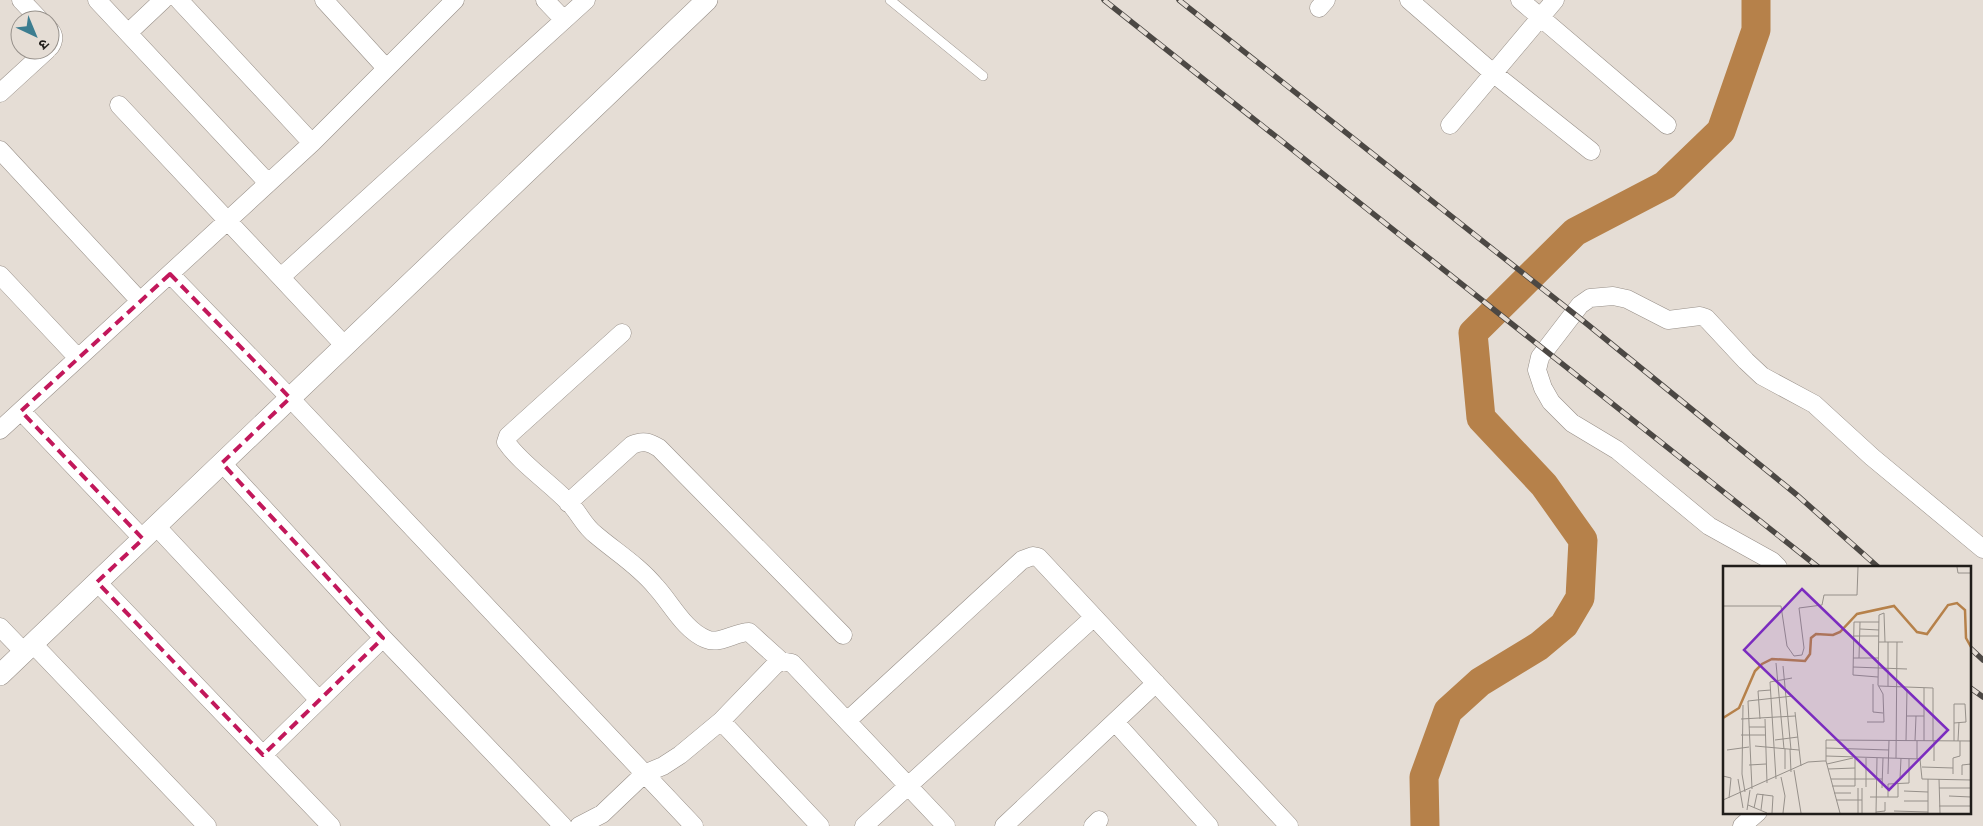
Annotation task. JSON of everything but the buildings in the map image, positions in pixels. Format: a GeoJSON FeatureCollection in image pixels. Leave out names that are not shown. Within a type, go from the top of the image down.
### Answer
{"type":"FeatureCollection","features":[{"type":"Feature","properties":{"kind":"street"},"geometry":{"type":"LineString","coordinates":[[21,0],[30,10]]}},
{"type":"Feature","properties":{"kind":"street"},"geometry":{"type":"LineString","coordinates":[[97,0],[268,183]]}},
{"type":"Feature","properties":{"kind":"street"},"geometry":{"type":"LineString","coordinates":[[128,33],[163,0]]}},
{"type":"Feature","properties":{"kind":"street"},"geometry":{"type":"LineString","coordinates":[[179,0],[312,143]]}},
{"type":"Feature","properties":{"kind":"street"},"geometry":{"type":"LineString","coordinates":[[324,0],[386,68]]}},
{"type":"Feature","properties":{"kind":"street"},"geometry":{"type":"LineString","coordinates":[[0,430],[312,143],[455,0]]}},
{"type":"Feature","properties":{"kind":"street"},"geometry":{"type":"LineString","coordinates":[[545,0],[564,20]]}},
{"type":"Feature","properties":{"kind":"street"},"geometry":{"type":"LineString","coordinates":[[281,278],[586,0]]}},
{"type":"Feature","properties":{"kind":"street"},"geometry":{"type":"LineString","coordinates":[[684,22],[688,0]]}},
{"type":"Feature","properties":{"kind":"street"},"geometry":{"type":"LineString","coordinates":[[0,675],[706,0]]}},
{"type":"Feature","properties":{"kind":"street"},"geometry":{"type":"LineString","coordinates":[[1409,0],[1493,73],[1591,151]]}},
{"type":"Feature","properties":{"kind":"street"},"geometry":{"type":"LineString","coordinates":[[1520,0],[1667,125]]}},
{"type":"Feature","properties":{"kind":"street"},"geometry":{"type":"LineString","coordinates":[[1450,125],[1555,0]]}},
{"type":"Feature","properties":{"kind":"street"},"geometry":{"type":"LineString","coordinates":[[0,93],[36,60]]}},
{"type":"Feature","properties":{"kind":"street"},"geometry":{"type":"LineString","coordinates":[[119,105],[345,346]]}},
{"type":"Feature","properties":{"kind":"street"},"geometry":{"type":"LineString","coordinates":[[0,150],[140,301]]}},
{"type":"Feature","properties":{"kind":"street"},"geometry":{"type":"LineString","coordinates":[[170,274],[290,398],[694,826]]}},
{"type":"Feature","properties":{"kind":"street"},"geometry":{"type":"LineString","coordinates":[[0,275],[78,358]]}},
{"type":"Feature","properties":{"kind":"street"},"geometry":{"type":"LineString","coordinates":[[1777,566],[1772,561],[1710,526],[1617,450],[1572,423],[1551,402],[1540,383],[1537,364],[1540,357],[1580,305],[1590,298],[1613,296],[1626,299],[1668,320],[1700,316],[1706,318],[1762,376],[1814,404],[1872,457],[1983,548]]}},
{"type":"Feature","properties":{"kind":"street"},"geometry":{"type":"LineString","coordinates":[[622,333],[506,439],[509,446],[568,503],[590,530],[638,567],[697,633],[706,639],[715,641],[740,632],[749,632],[781,661]]}},
{"type":"Feature","properties":{"kind":"street"},"geometry":{"type":"LineString","coordinates":[[20,411],[150,532],[319,700]]}},
{"type":"Feature","properties":{"kind":"street"},"geometry":{"type":"LineString","coordinates":[[568,503],[632,445],[640,442],[650,442],[659,448],[843,635]]}},
{"type":"Feature","properties":{"kind":"street"},"geometry":{"type":"LineString","coordinates":[[222,463],[383,638],[563,826]]}},
{"type":"Feature","properties":{"kind":"street"},"geometry":{"type":"LineString","coordinates":[[847,721],[1026,557],[1038,557],[1289,826]]}},
{"type":"Feature","properties":{"kind":"street"},"geometry":{"type":"LineString","coordinates":[[97,582],[331,826]]}},
{"type":"Feature","properties":{"kind":"street"},"geometry":{"type":"LineString","coordinates":[[864,826],[1093,618]]}},
{"type":"Feature","properties":{"kind":"street"},"geometry":{"type":"LineString","coordinates":[[0,627],[28,648],[207,826]]}},
{"type":"Feature","properties":{"kind":"street"},"geometry":{"type":"LineString","coordinates":[[263,755],[383,638]]}},
{"type":"Feature","properties":{"kind":"street"},"geometry":{"type":"LineString","coordinates":[[579,826],[602,814],[644,774],[663,766],[680,755],[721,721],[781,661],[786,661],[796,667],[946,826]]}},
{"type":"Feature","properties":{"kind":"street"},"geometry":{"type":"LineString","coordinates":[[1004,826],[1156,683]]}},
{"type":"Feature","properties":{"kind":"street"},"geometry":{"type":"LineString","coordinates":[[721,721],[820,826]]}},
{"type":"Feature","properties":{"kind":"street"},"geometry":{"type":"LineString","coordinates":[[1115,722],[1209,826]]}},
{"type":"Feature","properties":{"kind":"street"},"geometry":{"type":"LineString","coordinates":[[1742,826],[1756,814]]}},
{"type":"Feature","properties":{"kind":"lane"},"geometry":{"type":"LineString","coordinates":[[890,0],[983,76]]}},
{"type":"Feature","properties":{"kind":"highlighted area"},"geometry":{"type":"Polygon","coordinates":[[[170,274],[290,398],[222,463],[383,638],[263,755],[97,582],[143,539],[21,411],[170,274]]]}},
{"type":"Feature","properties":{"kind":"waterway"},"geometry":{"type":"LineString","coordinates":[[1425,826],[1424,777],[1448,711],[1480,682],[1539,646],[1564,625],[1580,598],[1583,540],[1544,485],[1481,418],[1473,333],[1575,232],[1665,185],[1721,131],[1756,30],[1756,0]]}},
{"type":"Feature","properties":{"kind":"railway"},"geometry":{"type":"LineString","coordinates":[[1104,0],[1817,566]]}},
{"type":"Feature","properties":{"kind":"railway"},"geometry":{"type":"LineString","coordinates":[[1179,0],[1587,324],[1797,495],[1877,566]]}},
{"type":"Feature","properties":{"kind":"railway"},"geometry":{"type":"LineString","coordinates":[[1970,648],[1983,660]]}},
{"type":"Feature","properties":{"kind":"railway"},"geometry":{"type":"LineString","coordinates":[[1970,688],[1983,697]]}}]}
